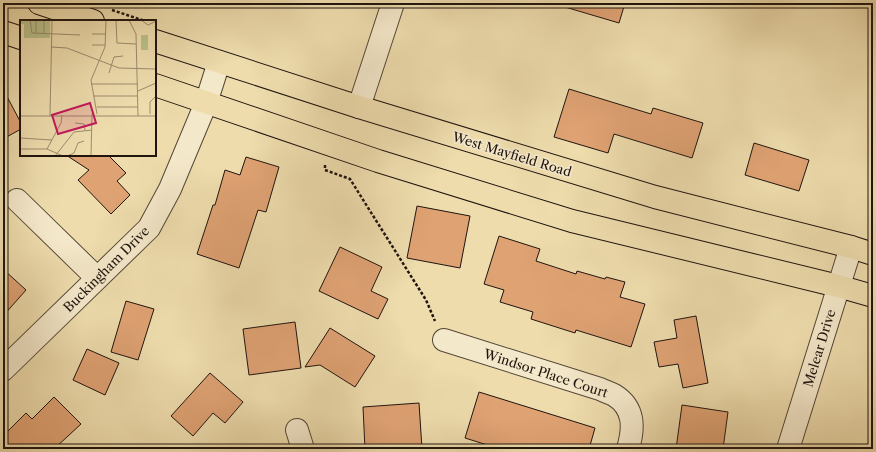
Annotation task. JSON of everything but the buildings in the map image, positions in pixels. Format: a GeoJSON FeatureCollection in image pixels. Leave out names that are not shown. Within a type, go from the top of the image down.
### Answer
{"type":"FeatureCollection","features":[{"type":"Feature","properties":{"kind":"main road"},"geometry":{"type":"LineString","coordinates":[[39,3],[101,15]]}},
{"type":"Feature","properties":{"kind":"main road"},"geometry":{"type":"LineString","coordinates":[[3,32],[20,38]]}},
{"type":"Feature","properties":{"kind":"main road","name":"West Mayfield Road"},"geometry":{"type":"LineString","coordinates":[[156,41],[359,107],[655,197],[851,247],[873,254]]}},
{"type":"Feature","properties":{"kind":"main road"},"geometry":{"type":"LineString","coordinates":[[156,85],[378,161],[572,221],[838,286],[873,296]]}},
{"type":"Feature","properties":{"kind":"street"},"geometry":{"type":"LineString","coordinates":[[359,107],[393,3]]}},
{"type":"Feature","properties":{"kind":"street","name":"Buckingham Drive"},"geometry":{"type":"LineString","coordinates":[[3,370],[149,228],[170,189],[206,103],[219,62]]}},
{"type":"Feature","properties":{"kind":"street"},"geometry":{"type":"LineString","coordinates":[[17,200],[98,278]]}},
{"type":"Feature","properties":{"kind":"street","name":"Melear Drive"},"geometry":{"type":"LineString","coordinates":[[788,449],[851,247]]}},
{"type":"Feature","properties":{"kind":"street","name":"Windsor Place Court"},"geometry":{"type":"LineString","coordinates":[[444,340],[600,389],[615,396],[626,406],[631,416],[632,435],[628,449]]}},
{"type":"Feature","properties":{"kind":"path"},"geometry":{"type":"LineString","coordinates":[[101,15],[138,20]]}},
{"type":"Feature","properties":{"kind":"path"},"geometry":{"type":"LineString","coordinates":[[325,170],[350,179],[426,300],[444,340]]}}]}
